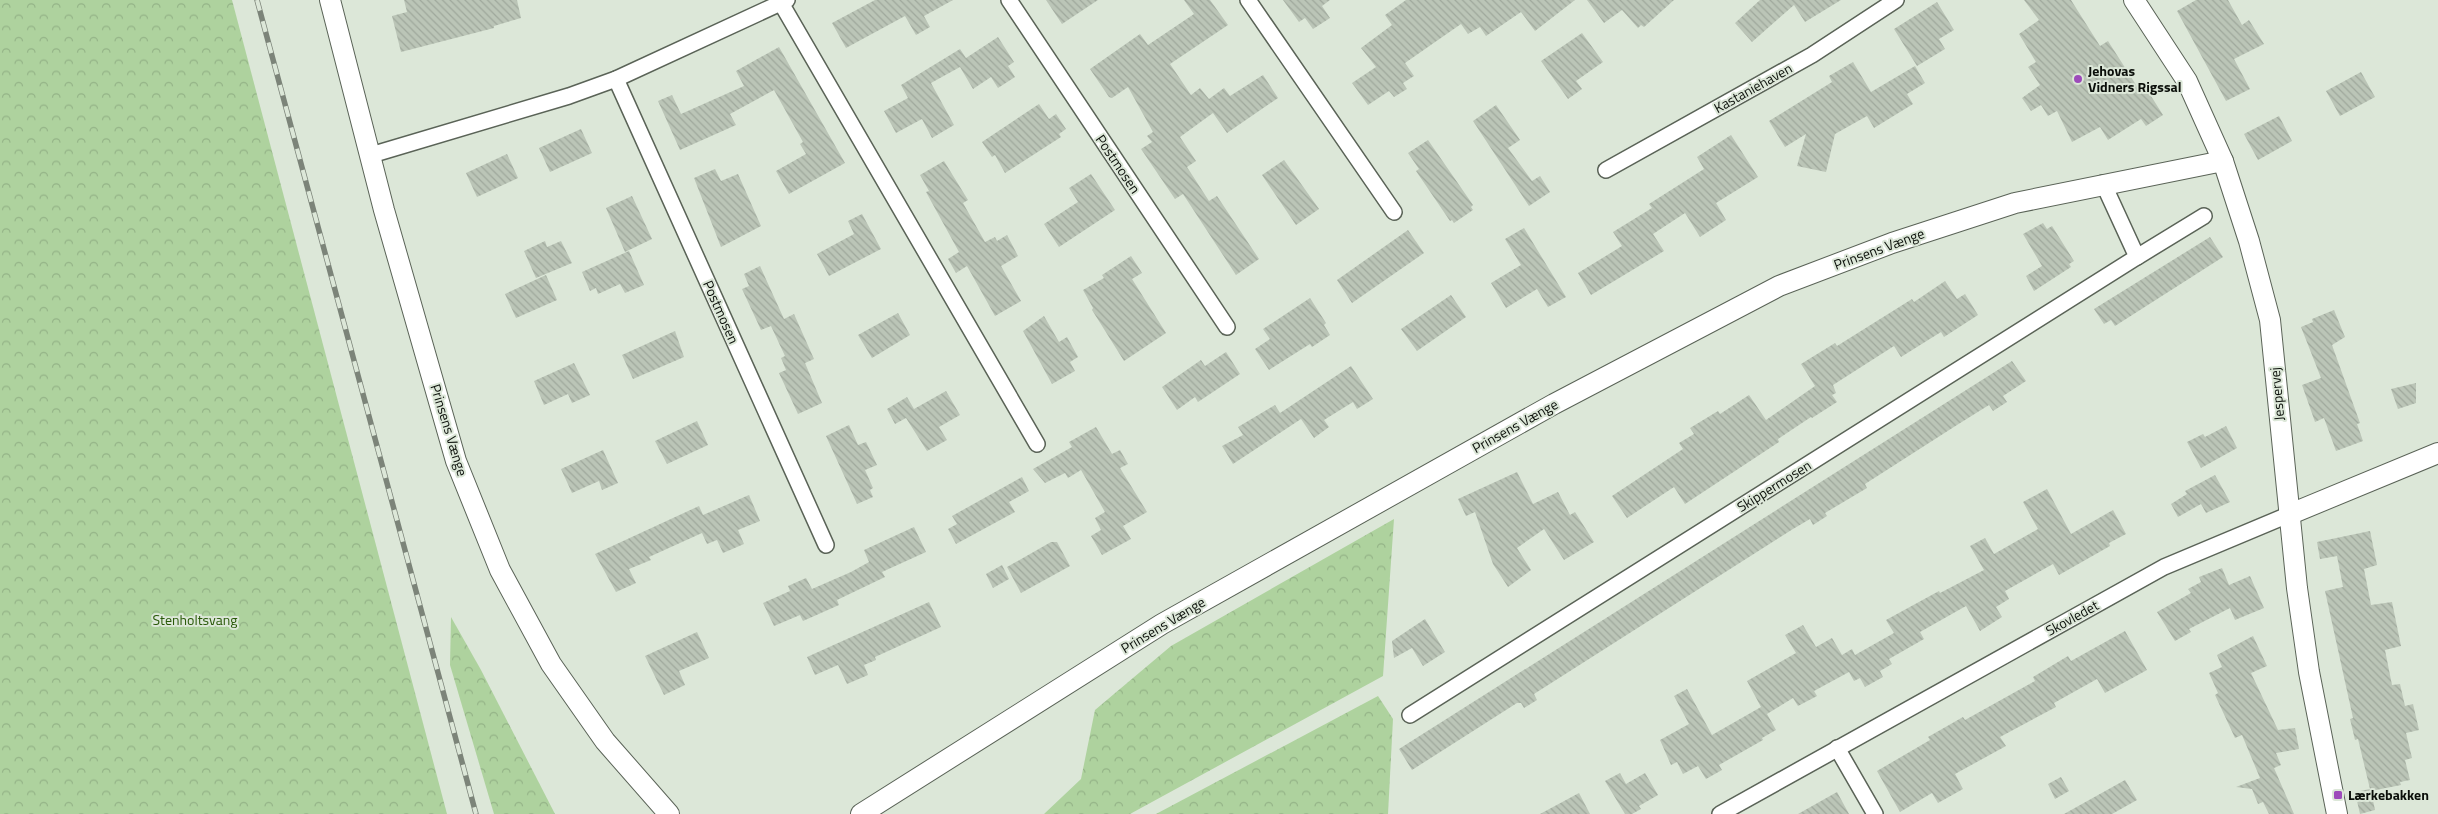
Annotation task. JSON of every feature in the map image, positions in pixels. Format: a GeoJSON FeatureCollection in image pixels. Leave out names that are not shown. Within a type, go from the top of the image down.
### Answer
{"type":"FeatureCollection","features":[{"type":"Feature","properties":{"kind":"street","name":"Prinsens Vænge"},"geometry":{"type":"LineString","coordinates":[[330,0],[384,210],[456,461],[500,570],[551,664],[605,741],[669,814]]}},
{"type":"Feature","properties":{"kind":"street","name":"Postmosen"},"geometry":{"type":"LineString","coordinates":[[1009,0],[1227,327]]}},
{"type":"Feature","properties":{"kind":"street"},"geometry":{"type":"LineString","coordinates":[[1248,0],[1394,212]]}},
{"type":"Feature","properties":{"kind":"street","name":"Kastaniehaven"},"geometry":{"type":"LineString","coordinates":[[1606,170],[1812,55],[1896,0]]}},
{"type":"Feature","properties":{"kind":"street","name":"Jespervej"},"geometry":{"type":"LineString","coordinates":[[2134,0],[2188,81],[2223,161],[2249,241],[2270,320],[2288,515],[2309,672],[2337,814]]}},
{"type":"Feature","properties":{"kind":"street"},"geometry":{"type":"LineString","coordinates":[[371,155],[569,96],[616,80],[784,2],[1037,444]]}},
{"type":"Feature","properties":{"kind":"street","name":"Postmosen"},"geometry":{"type":"LineString","coordinates":[[616,80],[826,545]]}},
{"type":"Feature","properties":{"kind":"street","name":"Prinsens Vænge"},"geometry":{"type":"LineString","coordinates":[[861,814],[1162,624],[1554,404],[1779,286],[1892,243],[2015,203],[2223,161]]}},
{"type":"Feature","properties":{"kind":"street"},"geometry":{"type":"LineString","coordinates":[[2104,184],[2137,257]]}},
{"type":"Feature","properties":{"kind":"street","name":"Skippermosen"},"geometry":{"type":"LineString","coordinates":[[1410,715],[2204,216]]}},
{"type":"Feature","properties":{"kind":"street","name":"Skovledet"},"geometry":{"type":"LineString","coordinates":[[1720,814],[2164,568],[2438,453]]}},
{"type":"Feature","properties":{"kind":"street"},"geometry":{"type":"LineString","coordinates":[[1837,748],[1875,814]]}},
{"type":"Feature","properties":{"kind":"green space","name":"Stenholtsvang"},"geometry":{"type":"Polygon","coordinates":[[[0,0],[232,0],[447,814],[0,814],[0,0]]]}},
{"type":"Feature","properties":{"kind":"green space"},"geometry":{"type":"Polygon","coordinates":[[[1394,519],[1383,676],[1130,814],[1044,814],[1081,779],[1095,710],[1171,646],[1394,519]]]}},
{"type":"Feature","properties":{"kind":"green space"},"geometry":{"type":"Polygon","coordinates":[[[451,617],[481,670],[555,814],[494,814],[450,665],[451,617]]]}},
{"type":"Feature","properties":{"kind":"green space"},"geometry":{"type":"Polygon","coordinates":[[[1378,696],[1393,719],[1388,814],[1156,814],[1378,696]]]}},
{"type":"Feature","properties":{"kind":"building"},"geometry":{"type":"Polygon","coordinates":[[[404,0],[517,0],[521,18],[494,26],[494,28],[401,52],[392,16],[407,12],[404,0]]]}},
{"type":"Feature","properties":{"kind":"building"},"geometry":{"type":"Polygon","coordinates":[[[875,0],[953,0],[924,16],[930,27],[916,35],[905,16],[846,48],[832,23],[875,0]]]}},
{"type":"Feature","properties":{"kind":"building"},"geometry":{"type":"Polygon","coordinates":[[[1046,0],[1098,0],[1062,24],[1046,0]]]}},
{"type":"Feature","properties":{"kind":"building"},"geometry":{"type":"Polygon","coordinates":[[[1184,0],[1210,0],[1228,25],[1170,64],[1191,95],[1200,88],[1209,99],[1224,88],[1230,96],[1263,75],[1278,98],[1227,133],[1213,113],[1180,137],[1196,161],[1187,167],[1209,201],[1217,196],[1259,259],[1236,275],[1183,194],[1175,199],[1141,149],[1152,142],[1147,136],[1153,132],[1128,87],[1112,98],[1109,97],[1090,69],[1140,34],[1148,45],[1194,14],[1184,0]]]}},
{"type":"Feature","properties":{"kind":"building"},"geometry":{"type":"Polygon","coordinates":[[[1283,0],[1330,0],[1322,6],[1330,18],[1313,29],[1305,18],[1299,22],[1283,0]]]}},
{"type":"Feature","properties":{"kind":"building"},"geometry":{"type":"Polygon","coordinates":[[[1406,0],[1575,0],[1535,31],[1521,12],[1486,36],[1480,27],[1468,34],[1461,24],[1405,63],[1414,76],[1403,83],[1407,89],[1394,97],[1389,91],[1368,105],[1352,83],[1376,67],[1361,48],[1392,25],[1385,15],[1406,0]]]}},
{"type":"Feature","properties":{"kind":"building"},"geometry":{"type":"Polygon","coordinates":[[[1587,0],[1674,0],[1644,27],[1641,25],[1638,28],[1622,10],[1604,23],[1587,0]]]}},
{"type":"Feature","properties":{"kind":"building"},"geometry":{"type":"Polygon","coordinates":[[[1760,0],[1841,0],[1805,22],[1794,5],[1752,42],[1735,23],[1760,0]]]}},
{"type":"Feature","properties":{"kind":"building"},"geometry":{"type":"Polygon","coordinates":[[[2024,0],[2071,0],[2100,46],[2108,41],[2138,88],[2144,85],[2163,115],[2146,126],[2141,119],[2108,140],[2100,127],[2072,142],[2057,111],[2048,116],[2041,105],[2031,111],[2022,98],[2040,85],[2028,67],[2036,62],[2019,34],[2039,20],[2024,0]]]}},
{"type":"Feature","properties":{"kind":"building"},"geometry":{"type":"Polygon","coordinates":[[[2196,0],[2228,0],[2242,25],[2249,20],[2264,44],[2234,59],[2250,89],[2226,101],[2177,11],[2196,0]]]}},
{"type":"Feature","properties":{"kind":"building"},"geometry":{"type":"Polygon","coordinates":[[[1937,2],[1954,30],[1939,39],[1945,49],[1917,66],[1894,29],[1937,2]]]}},
{"type":"Feature","properties":{"kind":"building"},"geometry":{"type":"Polygon","coordinates":[[[1582,33],[1603,62],[1576,81],[1582,89],[1568,99],[1541,61],[1582,33]]]}},
{"type":"Feature","properties":{"kind":"building"},"geometry":{"type":"Polygon","coordinates":[[[998,37],[1014,62],[1008,66],[1015,77],[998,88],[991,77],[973,89],[960,67],[931,83],[954,125],[932,138],[922,119],[896,133],[884,111],[908,98],[901,85],[960,49],[966,58],[998,37]]]}},
{"type":"Feature","properties":{"kind":"building"},"geometry":{"type":"Polygon","coordinates":[[[779,47],[845,163],[789,194],[776,171],[806,154],[800,144],[803,142],[774,90],[730,114],[736,125],[680,150],[658,101],[672,95],[681,114],[744,86],[736,71],[779,47]]]}},
{"type":"Feature","properties":{"kind":"building"},"geometry":{"type":"Polygon","coordinates":[[[1853,62],[1871,92],[1915,66],[1925,83],[1907,94],[1913,104],[1874,128],[1867,116],[1835,134],[1826,172],[1797,166],[1806,134],[1785,147],[1769,121],[1832,82],[1829,76],[1853,62]]]}},
{"type":"Feature","properties":{"kind":"building"},"geometry":{"type":"Polygon","coordinates":[[[2361,72],[2375,97],[2340,116],[2326,91],[2361,72]]]}},
{"type":"Feature","properties":{"kind":"building"},"geometry":{"type":"Polygon","coordinates":[[[1039,104],[1049,119],[1056,114],[1066,129],[1059,134],[1061,137],[1005,173],[995,155],[992,157],[982,142],[1039,104]]]}},
{"type":"Feature","properties":{"kind":"building"},"geometry":{"type":"Polygon","coordinates":[[[1496,105],[1520,140],[1508,148],[1532,181],[1540,176],[1550,192],[1529,206],[1473,121],[1496,105]]]}},
{"type":"Feature","properties":{"kind":"building"},"geometry":{"type":"Polygon","coordinates":[[[2279,116],[2292,141],[2258,160],[2244,134],[2279,116]]]}},
{"type":"Feature","properties":{"kind":"building"},"geometry":{"type":"Polygon","coordinates":[[[581,129],[592,153],[550,172],[539,148],[581,129]]]}},
{"type":"Feature","properties":{"kind":"building"},"geometry":{"type":"Polygon","coordinates":[[[1731,135],[1758,177],[1716,203],[1726,220],[1700,237],[1685,213],[1653,234],[1664,251],[1591,295],[1578,273],[1622,246],[1613,232],[1652,208],[1649,204],[1704,169],[1697,157],[1731,135]]]}},
{"type":"Feature","properties":{"kind":"building"},"geometry":{"type":"Polygon","coordinates":[[[1428,140],[1473,205],[1471,207],[1473,210],[1454,223],[1452,220],[1450,221],[1416,171],[1419,169],[1408,153],[1428,140]]]}},
{"type":"Feature","properties":{"kind":"building"},"geometry":{"type":"Polygon","coordinates":[[[507,154],[518,178],[477,197],[466,173],[507,154]]]}},
{"type":"Feature","properties":{"kind":"building"},"geometry":{"type":"Polygon","coordinates":[[[1284,160],[1319,209],[1296,225],[1262,175],[1284,160]]]}},
{"type":"Feature","properties":{"kind":"building"},"geometry":{"type":"Polygon","coordinates":[[[944,161],[968,200],[963,203],[985,242],[995,237],[997,241],[1007,235],[1018,256],[1001,266],[1021,301],[995,316],[967,266],[956,273],[948,259],[959,252],[926,192],[929,191],[920,175],[944,161]]]}},
{"type":"Feature","properties":{"kind":"building"},"geometry":{"type":"Polygon","coordinates":[[[715,169],[721,181],[738,174],[761,226],[721,247],[694,178],[715,169]]]}},
{"type":"Feature","properties":{"kind":"building"},"geometry":{"type":"Polygon","coordinates":[[[1091,174],[1115,210],[1059,247],[1044,224],[1078,202],[1069,188],[1091,174]]]}},
{"type":"Feature","properties":{"kind":"building"},"geometry":{"type":"Polygon","coordinates":[[[632,196],[652,239],[625,252],[606,208],[632,196]]]}},
{"type":"Feature","properties":{"kind":"building"},"geometry":{"type":"Polygon","coordinates":[[[862,214],[881,249],[829,276],[817,254],[854,234],[848,221],[862,214]]]}},
{"type":"Feature","properties":{"kind":"building"},"geometry":{"type":"Polygon","coordinates":[[[2043,223],[2047,229],[2052,226],[2074,261],[2069,264],[2071,267],[2034,291],[2026,276],[2042,266],[2023,234],[2043,223]]]}},
{"type":"Feature","properties":{"kind":"building"},"geometry":{"type":"Polygon","coordinates":[[[1524,228],[1566,297],[1548,307],[1537,289],[1506,308],[1491,283],[1521,265],[1505,239],[1524,228]]]}},
{"type":"Feature","properties":{"kind":"building"},"geometry":{"type":"Polygon","coordinates":[[[1408,230],[1424,253],[1352,303],[1337,280],[1408,230]]]}},
{"type":"Feature","properties":{"kind":"building"},"geometry":{"type":"Polygon","coordinates":[[[2210,237],[2223,257],[2115,326],[2111,320],[2104,324],[2094,309],[2210,237]]]}},
{"type":"Feature","properties":{"kind":"building"},"geometry":{"type":"Polygon","coordinates":[[[545,241],[547,247],[561,241],[572,263],[536,278],[524,251],[545,241]]]}},
{"type":"Feature","properties":{"kind":"building"},"geometry":{"type":"Polygon","coordinates":[[[629,251],[644,285],[625,293],[620,284],[598,294],[596,288],[590,291],[582,272],[629,251]]]}},
{"type":"Feature","properties":{"kind":"building"},"geometry":{"type":"Polygon","coordinates":[[[1131,256],[1142,273],[1132,279],[1166,333],[1124,361],[1092,310],[1093,308],[1083,290],[1104,278],[1102,275],[1131,256]]]}},
{"type":"Feature","properties":{"kind":"building"},"geometry":{"type":"Polygon","coordinates":[[[760,266],[784,319],[794,314],[814,359],[805,363],[822,403],[798,414],[779,373],[786,370],[781,358],[785,356],[771,326],[761,330],[742,289],[749,286],[744,274],[760,266]]]}},
{"type":"Feature","properties":{"kind":"building"},"geometry":{"type":"Polygon","coordinates":[[[546,275],[557,300],[516,318],[505,294],[546,275]]]}},
{"type":"Feature","properties":{"kind":"building"},"geometry":{"type":"Polygon","coordinates":[[[1945,281],[1957,299],[1965,294],[1978,315],[1944,337],[1941,332],[1901,357],[1894,346],[1833,385],[1836,393],[1832,395],[1837,402],[1778,439],[1779,442],[1685,504],[1674,487],[1627,518],[1612,496],[1683,449],[1679,443],[1694,434],[1690,428],[1718,411],[1720,414],[1749,395],[1766,420],[1815,386],[1801,364],[1835,343],[1837,346],[1912,299],[1914,302],[1945,281]]]}},
{"type":"Feature","properties":{"kind":"building"},"geometry":{"type":"Polygon","coordinates":[[[1451,295],[1466,317],[1417,351],[1401,329],[1451,295]]]}},
{"type":"Feature","properties":{"kind":"building"},"geometry":{"type":"Polygon","coordinates":[[[1310,298],[1326,323],[1324,325],[1330,335],[1312,347],[1310,344],[1269,370],[1255,349],[1270,339],[1263,329],[1310,298]]]}},
{"type":"Feature","properties":{"kind":"building"},"geometry":{"type":"Polygon","coordinates":[[[2334,310],[2345,337],[2332,345],[2360,423],[2357,424],[2363,441],[2336,451],[2324,418],[2315,422],[2302,385],[2321,378],[2301,327],[2313,322],[2312,319],[2334,310]]]}},
{"type":"Feature","properties":{"kind":"building"},"geometry":{"type":"Polygon","coordinates":[[[898,313],[910,335],[872,358],[858,335],[898,313]]]}},
{"type":"Feature","properties":{"kind":"building"},"geometry":{"type":"Polygon","coordinates":[[[1044,316],[1059,342],[1067,337],[1078,357],[1070,362],[1075,371],[1052,384],[1023,331],[1044,316]]]}},
{"type":"Feature","properties":{"kind":"building"},"geometry":{"type":"Polygon","coordinates":[[[675,331],[684,357],[633,379],[622,355],[675,331]]]}},
{"type":"Feature","properties":{"kind":"building"},"geometry":{"type":"Polygon","coordinates":[[[1226,352],[1240,374],[1198,402],[1195,397],[1177,410],[1162,387],[1201,360],[1205,366],[1226,352]]]}},
{"type":"Feature","properties":{"kind":"building"},"geometry":{"type":"Polygon","coordinates":[[[2012,361],[2026,381],[2003,396],[2007,402],[1993,411],[1989,405],[1865,484],[1867,488],[1825,513],[1827,516],[1813,525],[1810,519],[1793,529],[1534,694],[1537,700],[1524,708],[1521,703],[1517,703],[1412,770],[1399,749],[2012,361]]]}},
{"type":"Feature","properties":{"kind":"building"},"geometry":{"type":"Polygon","coordinates":[[[574,363],[590,395],[572,403],[568,394],[544,405],[534,381],[574,363]]]}},
{"type":"Feature","properties":{"kind":"building"},"geometry":{"type":"Polygon","coordinates":[[[1351,366],[1373,399],[1357,409],[1353,402],[1324,420],[1329,427],[1314,438],[1301,419],[1233,464],[1222,446],[1243,435],[1238,427],[1275,405],[1280,413],[1351,366]]]}},
{"type":"Feature","properties":{"kind":"building"},"geometry":{"type":"Polygon","coordinates":[[[2416,383],[2416,403],[2398,409],[2391,389],[2416,383]]]}},
{"type":"Feature","properties":{"kind":"building"},"geometry":{"type":"Polygon","coordinates":[[[946,391],[960,415],[939,427],[947,440],[927,451],[906,418],[895,424],[887,409],[907,397],[914,409],[946,391]]]}},
{"type":"Feature","properties":{"kind":"building"},"geometry":{"type":"Polygon","coordinates":[[[697,421],[708,445],[667,464],[655,441],[697,421]]]}},
{"type":"Feature","properties":{"kind":"building"},"geometry":{"type":"Polygon","coordinates":[[[849,425],[858,445],[866,442],[877,465],[865,470],[873,488],[870,490],[873,497],[857,504],[826,436],[849,425]]]}},
{"type":"Feature","properties":{"kind":"building"},"geometry":{"type":"Polygon","coordinates":[[[2226,426],[2237,448],[2201,468],[2187,442],[2203,434],[2205,437],[2226,426]]]}},
{"type":"Feature","properties":{"kind":"building"},"geometry":{"type":"Polygon","coordinates":[[[1096,427],[1112,454],[1120,450],[1128,464],[1120,468],[1147,512],[1123,526],[1131,539],[1102,555],[1091,536],[1101,530],[1095,518],[1105,512],[1081,470],[1068,478],[1065,473],[1045,483],[1033,469],[1072,447],[1069,442],[1096,427]]]}},
{"type":"Feature","properties":{"kind":"building"},"geometry":{"type":"Polygon","coordinates":[[[603,450],[618,483],[602,490],[599,481],[572,493],[561,469],[603,450]]]}},
{"type":"Feature","properties":{"kind":"building"},"geometry":{"type":"Polygon","coordinates":[[[1517,472],[1533,504],[1558,492],[1570,515],[1575,512],[1594,542],[1564,560],[1544,529],[1517,548],[1531,570],[1508,587],[1493,564],[1475,512],[1466,516],[1458,499],[1517,472]]]}},
{"type":"Feature","properties":{"kind":"building"},"geometry":{"type":"Polygon","coordinates":[[[2215,475],[2230,502],[2206,513],[2201,504],[2178,517],[2171,504],[2187,494],[2185,491],[2215,475]]]}},
{"type":"Feature","properties":{"kind":"building"},"geometry":{"type":"Polygon","coordinates":[[[1022,477],[1029,491],[1009,502],[1015,512],[956,544],[948,529],[957,524],[952,516],[1022,477]]]}},
{"type":"Feature","properties":{"kind":"building"},"geometry":{"type":"Polygon","coordinates":[[[2047,489],[2071,534],[2113,510],[2126,534],[2109,543],[2110,546],[2059,575],[2053,564],[2005,591],[2009,599],[1996,607],[2002,617],[1980,631],[1966,606],[1920,632],[1924,639],[1889,659],[1892,664],[1880,671],[1883,677],[1865,687],[1860,678],[1854,681],[1849,672],[1814,691],[1817,696],[1798,706],[1793,698],[1767,714],[1776,730],[1762,738],[1763,740],[1719,765],[1722,770],[1706,779],[1698,766],[1683,774],[1677,762],[1671,765],[1660,740],[1689,724],[1674,696],[1687,689],[1712,735],[1761,707],[1747,681],[1796,653],[1785,635],[1803,625],[1816,647],[1832,638],[1842,655],[1852,649],[1855,655],[1894,633],[1886,620],[1939,591],[1940,593],[1984,570],[1970,546],[1985,538],[1994,554],[2038,529],[2023,502],[2047,489]]]}},
{"type":"Feature","properties":{"kind":"building"},"geometry":{"type":"Polygon","coordinates":[[[749,495],[760,521],[738,530],[744,544],[723,553],[717,540],[707,544],[702,533],[649,557],[651,560],[629,569],[636,583],[616,592],[595,554],[699,506],[703,515],[749,495]]]}},
{"type":"Feature","properties":{"kind":"building"},"geometry":{"type":"Polygon","coordinates":[[[914,527],[926,552],[882,572],[885,577],[837,600],[839,605],[803,621],[800,615],[774,626],[763,603],[790,591],[788,586],[806,578],[812,589],[851,572],[869,562],[864,550],[914,527]]]}},
{"type":"Feature","properties":{"kind":"building"},"geometry":{"type":"Polygon","coordinates":[[[2370,531],[2377,565],[2364,569],[2371,605],[2392,602],[2401,646],[2385,650],[2392,685],[2400,684],[2405,706],[2413,704],[2419,730],[2406,733],[2412,758],[2405,760],[2410,780],[2400,782],[2401,785],[2371,791],[2375,810],[2360,814],[2355,792],[2370,789],[2358,739],[2355,740],[2350,719],[2353,718],[2325,591],[2343,587],[2337,556],[2320,559],[2317,542],[2370,531]]]}},
{"type":"Feature","properties":{"kind":"building"},"geometry":{"type":"Polygon","coordinates":[[[1051,542],[1057,542],[1070,566],[1021,593],[1007,567],[1051,542]]]}},
{"type":"Feature","properties":{"kind":"building"},"geometry":{"type":"Polygon","coordinates":[[[1002,565],[1009,579],[993,588],[986,574],[1002,565]]]}},
{"type":"Feature","properties":{"kind":"building"},"geometry":{"type":"Polygon","coordinates":[[[2222,568],[2229,585],[2250,576],[2264,608],[2235,620],[2230,608],[2189,629],[2191,632],[2175,641],[2157,612],[2191,593],[2188,589],[2201,582],[2199,577],[2222,568]]]}},
{"type":"Feature","properties":{"kind":"building"},"geometry":{"type":"Polygon","coordinates":[[[929,602],[941,627],[875,657],[876,660],[864,665],[868,675],[847,684],[838,665],[815,675],[807,657],[929,602]]]}},
{"type":"Feature","properties":{"kind":"building"},"geometry":{"type":"Polygon","coordinates":[[[1425,619],[1445,652],[1423,666],[1412,648],[1394,658],[1392,641],[1425,619]]]}},
{"type":"Feature","properties":{"kind":"building"},"geometry":{"type":"Polygon","coordinates":[[[2125,631],[2147,670],[2105,693],[2097,679],[2054,703],[2056,707],[2000,737],[2006,746],[1955,774],[1963,789],[1938,803],[1932,793],[1900,812],[1877,771],[1930,740],[1928,737],[1963,717],[1965,720],[2035,681],[2033,677],[2068,656],[2071,661],[2125,631]]]}},
{"type":"Feature","properties":{"kind":"building"},"geometry":{"type":"Polygon","coordinates":[[[697,632],[709,658],[679,671],[685,685],[664,695],[645,656],[697,632]]]}},
{"type":"Feature","properties":{"kind":"building"},"geometry":{"type":"Polygon","coordinates":[[[2253,636],[2267,666],[2251,673],[2278,730],[2295,728],[2299,749],[2276,753],[2281,765],[2274,768],[2294,814],[2269,814],[2263,802],[2258,804],[2252,789],[2236,787],[2260,778],[2242,735],[2235,738],[2215,695],[2218,693],[2209,673],[2222,667],[2217,655],[2253,636]]]}},
{"type":"Feature","properties":{"kind":"building"},"geometry":{"type":"Polygon","coordinates":[[[1620,773],[1626,784],[1645,773],[1658,795],[1639,806],[1641,809],[1632,814],[1625,814],[1605,781],[1620,773]]]}},
{"type":"Feature","properties":{"kind":"building"},"geometry":{"type":"Polygon","coordinates":[[[2061,777],[2069,791],[2055,799],[2048,784],[2061,777]]]}},
{"type":"Feature","properties":{"kind":"building"},"geometry":{"type":"Polygon","coordinates":[[[2125,780],[2137,800],[2112,814],[2064,814],[2125,780]]]}},
{"type":"Feature","properties":{"kind":"building"},"geometry":{"type":"Polygon","coordinates":[[[1837,792],[1849,814],[1798,814],[1837,792]]]}},
{"type":"Feature","properties":{"kind":"building"},"geometry":{"type":"Polygon","coordinates":[[[1579,793],[1590,814],[1540,814],[1579,793]]]}},
{"type":"Feature","properties":{"kind":"railway"},"geometry":{"type":"LineString","coordinates":[[257,0],[476,814]]}},
{"type":"Feature","properties":{"kind":"place","name":"Jehovas Vidners Rigssal"},"geometry":{"type":"Point","coordinates":[2078,79]}},
{"type":"Feature","properties":{"kind":"place","name":"Lærkebakken"},"geometry":{"type":"Point","coordinates":[2338,795]}}]}
